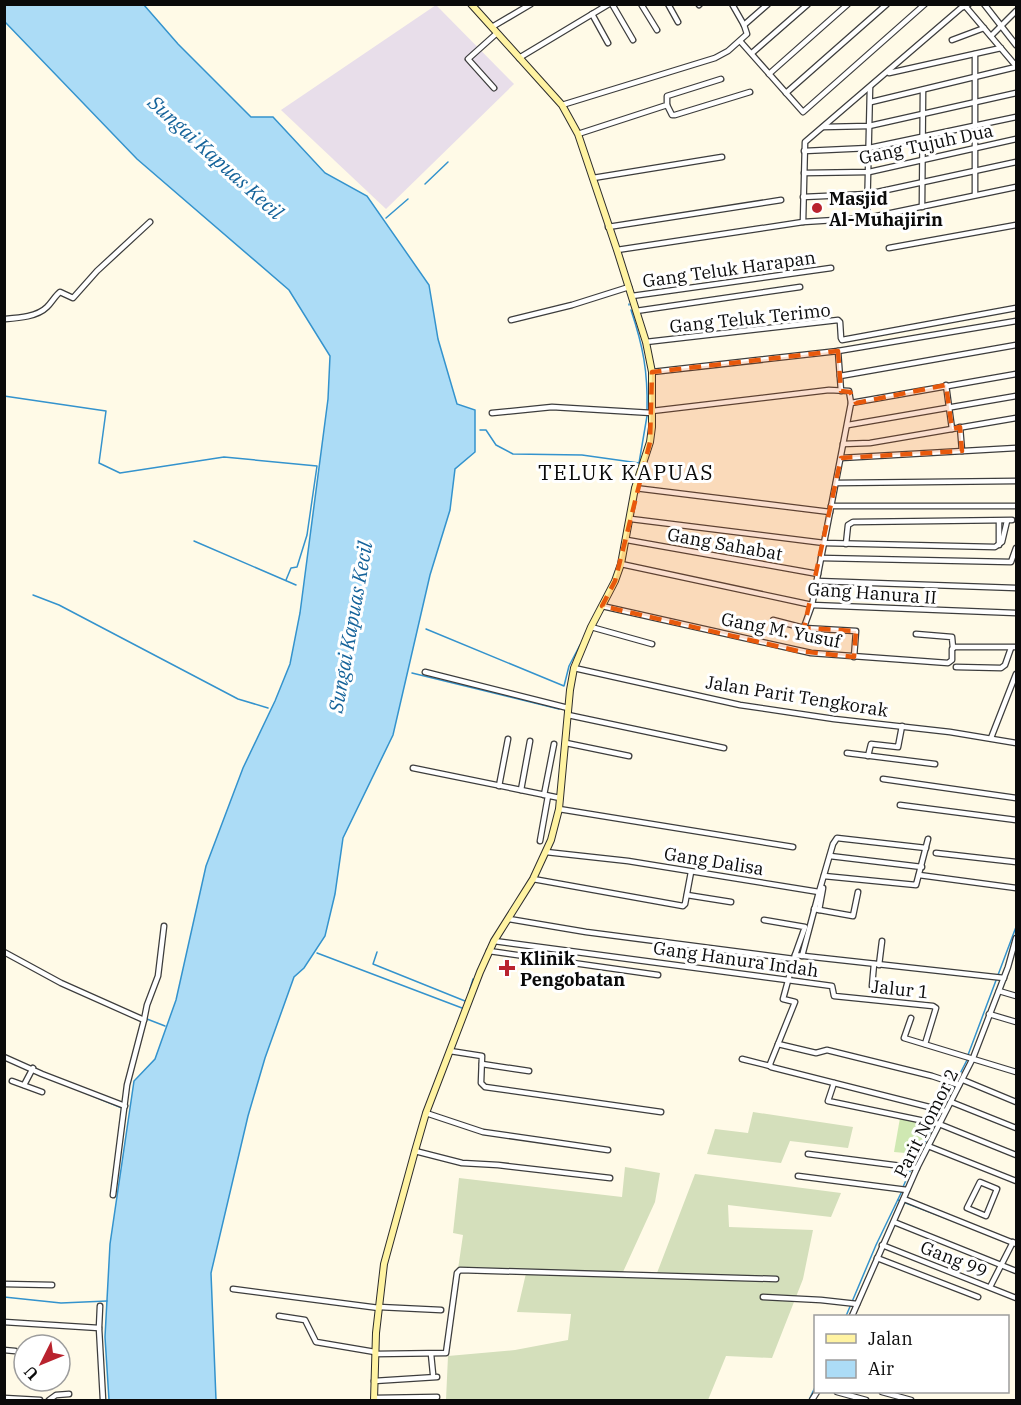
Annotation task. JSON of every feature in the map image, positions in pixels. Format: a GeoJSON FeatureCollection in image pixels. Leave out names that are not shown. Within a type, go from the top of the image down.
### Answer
{"type":"FeatureCollection","features":[{"type":"Feature","properties":{"kind":"main road"},"geometry":{"type":"LineString","coordinates":[[374,1399],[375,1353],[386,1252],[415,1151],[426,1113],[489,951],[533,879],[546,852],[559,808],[574,668],[621,564],[635,488],[650,442],[652,372],[646,342],[578,134],[562,105],[471,4]]}},
{"type":"Feature","properties":{"kind":"street"},"geometry":{"type":"LineString","coordinates":[[494,88],[468,60],[495,30],[531,4]]}},
{"type":"Feature","properties":{"kind":"street"},"geometry":{"type":"LineString","coordinates":[[519,58],[611,4],[633,40]]}},
{"type":"Feature","properties":{"kind":"street"},"geometry":{"type":"LineString","coordinates":[[641,4],[657,30]]}},
{"type":"Feature","properties":{"kind":"street"},"geometry":{"type":"LineString","coordinates":[[668,4],[678,22]]}},
{"type":"Feature","properties":{"kind":"street"},"geometry":{"type":"LineString","coordinates":[[562,105],[715,58],[728,51],[747,34],[732,4]]}},
{"type":"Feature","properties":{"kind":"street"},"geometry":{"type":"LineString","coordinates":[[744,25],[768,4]]}},
{"type":"Feature","properties":{"kind":"street"},"geometry":{"type":"LineString","coordinates":[[752,53],[807,4]]}},
{"type":"Feature","properties":{"kind":"street"},"geometry":{"type":"LineString","coordinates":[[769,74],[848,4]]}},
{"type":"Feature","properties":{"kind":"street"},"geometry":{"type":"LineString","coordinates":[[786,93],[886,4]]}},
{"type":"Feature","properties":{"kind":"street"},"geometry":{"type":"LineString","coordinates":[[740,41],[804,112],[926,4]]}},
{"type":"Feature","properties":{"kind":"street"},"geometry":{"type":"LineString","coordinates":[[984,4],[1017,45]]}},
{"type":"Feature","properties":{"kind":"street"},"geometry":{"type":"LineString","coordinates":[[803,222],[806,142],[961,8],[968,6],[1017,67],[871,102]]}},
{"type":"Feature","properties":{"kind":"street"},"geometry":{"type":"LineString","coordinates":[[991,36],[1017,11]]}},
{"type":"Feature","properties":{"kind":"street"},"geometry":{"type":"LineString","coordinates":[[592,14],[608,43]]}},
{"type":"Feature","properties":{"kind":"street"},"geometry":{"type":"LineString","coordinates":[[952,40],[984,28]]}},
{"type":"Feature","properties":{"kind":"street"},"geometry":{"type":"LineString","coordinates":[[886,73],[1001,48]]}},
{"type":"Feature","properties":{"kind":"street"},"geometry":{"type":"LineString","coordinates":[[975,54],[975,195]]}},
{"type":"Feature","properties":{"kind":"street"},"geometry":{"type":"LineString","coordinates":[[721,79],[668,96],[667,105],[672,115],[750,92]]}},
{"type":"Feature","properties":{"kind":"street"},"geometry":{"type":"LineString","coordinates":[[867,218],[870,87]]}},
{"type":"Feature","properties":{"kind":"street"},"geometry":{"type":"LineString","coordinates":[[922,207],[923,90]]}},
{"type":"Feature","properties":{"kind":"street"},"geometry":{"type":"LineString","coordinates":[[823,127],[869,126],[1017,93]]}},
{"type":"Feature","properties":{"kind":"street"},"geometry":{"type":"LineString","coordinates":[[578,134],[667,105]]}},
{"type":"Feature","properties":{"kind":"street"},"geometry":{"type":"LineString","coordinates":[[804,151],[869,148],[1017,117]]}},
{"type":"Feature","properties":{"kind":"street","name":"Gang Tujuh Dua"},"geometry":{"type":"LineString","coordinates":[[804,173],[868,172],[1017,139]]}},
{"type":"Feature","properties":{"kind":"street"},"geometry":{"type":"LineString","coordinates":[[593,178],[722,157]]}},
{"type":"Feature","properties":{"kind":"street"},"geometry":{"type":"LineString","coordinates":[[803,197],[868,195],[1017,162]]}},
{"type":"Feature","properties":{"kind":"street"},"geometry":{"type":"LineString","coordinates":[[617,250],[803,222],[867,218],[1017,187]]}},
{"type":"Feature","properties":{"kind":"street"},"geometry":{"type":"LineString","coordinates":[[609,227],[781,200]]}},
{"type":"Feature","properties":{"kind":"street"},"geometry":{"type":"LineString","coordinates":[[4,319],[32,314],[44,309],[60,292],[73,298],[97,271],[150,222]]}},
{"type":"Feature","properties":{"kind":"street"},"geometry":{"type":"LineString","coordinates":[[889,248],[1017,225]]}},
{"type":"Feature","properties":{"kind":"street","name":"Gang Teluk Harapan"},"geometry":{"type":"LineString","coordinates":[[632,296],[831,268]]}},
{"type":"Feature","properties":{"kind":"street"},"geometry":{"type":"LineString","coordinates":[[511,320],[572,305],[629,287]]}},
{"type":"Feature","properties":{"kind":"street"},"geometry":{"type":"LineString","coordinates":[[636,311],[800,287]]}},
{"type":"Feature","properties":{"kind":"street","name":"Gang Teluk Terimo"},"geometry":{"type":"LineString","coordinates":[[646,342],[838,321],[842,340],[1017,308]]}},
{"type":"Feature","properties":{"kind":"street"},"geometry":{"type":"LineString","coordinates":[[652,372],[838,351],[1017,321]]}},
{"type":"Feature","properties":{"kind":"street"},"geometry":{"type":"LineString","coordinates":[[840,376],[1017,345]]}},
{"type":"Feature","properties":{"kind":"street"},"geometry":{"type":"LineString","coordinates":[[838,351],[841,391]]}},
{"type":"Feature","properties":{"kind":"street"},"geometry":{"type":"LineString","coordinates":[[851,404],[946,385],[1017,374]]}},
{"type":"Feature","properties":{"kind":"street"},"geometry":{"type":"LineString","coordinates":[[946,385],[952,429]]}},
{"type":"Feature","properties":{"kind":"street"},"geometry":{"type":"LineString","coordinates":[[492,413],[552,407],[652,412],[797,393],[829,390],[850,392],[848,425],[817,581],[812,605],[800,638]]}},
{"type":"Feature","properties":{"kind":"street"},"geometry":{"type":"LineString","coordinates":[[848,425],[1017,396]]}},
{"type":"Feature","properties":{"kind":"street"},"geometry":{"type":"LineString","coordinates":[[843,444],[870,443],[1017,418]]}},
{"type":"Feature","properties":{"kind":"street"},"geometry":{"type":"LineString","coordinates":[[960,428],[962,451]]}},
{"type":"Feature","properties":{"kind":"street"},"geometry":{"type":"LineString","coordinates":[[841,458],[1017,448]]}},
{"type":"Feature","properties":{"kind":"street"},"geometry":{"type":"LineString","coordinates":[[836,483],[1017,481]]}},
{"type":"Feature","properties":{"kind":"street"},"geometry":{"type":"LineString","coordinates":[[635,488],[831,509],[1017,506]]}},
{"type":"Feature","properties":{"kind":"street"},"geometry":{"type":"LineString","coordinates":[[631,519],[824,543],[999,545]]}},
{"type":"Feature","properties":{"kind":"street"},"geometry":{"type":"LineString","coordinates":[[846,544],[848,525],[853,522],[1010,520],[999,545]]}},
{"type":"Feature","properties":{"kind":"street"},"geometry":{"type":"LineString","coordinates":[[999,521],[999,545]]}},
{"type":"Feature","properties":{"kind":"street","name":"Gang Sahabat"},"geometry":{"type":"LineString","coordinates":[[627,540],[818,574]]}},
{"type":"Feature","properties":{"kind":"street"},"geometry":{"type":"LineString","coordinates":[[821,558],[1011,562],[1017,548]]}},
{"type":"Feature","properties":{"kind":"street","name":"Gang Hanura II"},"geometry":{"type":"LineString","coordinates":[[621,564],[812,605],[1017,613]]}},
{"type":"Feature","properties":{"kind":"street"},"geometry":{"type":"LineString","coordinates":[[817,581],[1017,588]]}},
{"type":"Feature","properties":{"kind":"street","name":"Gang M. Yusuf"},"geometry":{"type":"LineString","coordinates":[[602,606],[798,651],[948,663],[952,660],[953,648]]}},
{"type":"Feature","properties":{"kind":"street"},"geometry":{"type":"LineString","coordinates":[[772,620],[804,628],[856,631],[854,657]]}},
{"type":"Feature","properties":{"kind":"street"},"geometry":{"type":"LineString","coordinates":[[591,627],[652,644]]}},
{"type":"Feature","properties":{"kind":"street"},"geometry":{"type":"LineString","coordinates":[[916,634],[952,637],[953,648],[1014,647],[1005,665],[1001,668],[956,667]]}},
{"type":"Feature","properties":{"kind":"street","name":"Jalan Parit Tengkorak"},"geometry":{"type":"LineString","coordinates":[[574,668],[740,705],[1016,741]]}},
{"type":"Feature","properties":{"kind":"street"},"geometry":{"type":"LineString","coordinates":[[425,672],[568,712],[724,748]]}},
{"type":"Feature","properties":{"kind":"street"},"geometry":{"type":"LineString","coordinates":[[991,738],[1017,674]]}},
{"type":"Feature","properties":{"kind":"street"},"geometry":{"type":"LineString","coordinates":[[868,756],[871,744],[898,747],[902,726]]}},
{"type":"Feature","properties":{"kind":"street"},"geometry":{"type":"LineString","coordinates":[[499,786],[508,740]]}},
{"type":"Feature","properties":{"kind":"street"},"geometry":{"type":"LineString","coordinates":[[521,790],[530,741]]}},
{"type":"Feature","properties":{"kind":"street"},"geometry":{"type":"LineString","coordinates":[[566,743],[629,756]]}},
{"type":"Feature","properties":{"kind":"street"},"geometry":{"type":"LineString","coordinates":[[540,841],[554,744]]}},
{"type":"Feature","properties":{"kind":"street"},"geometry":{"type":"LineString","coordinates":[[847,753],[935,764]]}},
{"type":"Feature","properties":{"kind":"street"},"geometry":{"type":"LineString","coordinates":[[413,768],[560,798]]}},
{"type":"Feature","properties":{"kind":"street"},"geometry":{"type":"LineString","coordinates":[[883,779],[1017,798]]}},
{"type":"Feature","properties":{"kind":"street"},"geometry":{"type":"LineString","coordinates":[[900,805],[1017,820]]}},
{"type":"Feature","properties":{"kind":"street"},"geometry":{"type":"LineString","coordinates":[[559,808],[793,847]]}},
{"type":"Feature","properties":{"kind":"street"},"geometry":{"type":"LineString","coordinates":[[824,876],[916,885],[928,839]]}},
{"type":"Feature","properties":{"kind":"street"},"geometry":{"type":"LineString","coordinates":[[770,1066],[795,1002],[783,999],[787,981],[817,910],[835,840],[926,848]]}},
{"type":"Feature","properties":{"kind":"street","name":"Gang Dalisa"},"geometry":{"type":"LineString","coordinates":[[546,852],[628,861],[821,890]]}},
{"type":"Feature","properties":{"kind":"street"},"geometry":{"type":"LineString","coordinates":[[936,853],[1017,862]]}},
{"type":"Feature","properties":{"kind":"street"},"geometry":{"type":"LineString","coordinates":[[830,856],[922,867]]}},
{"type":"Feature","properties":{"kind":"street"},"geometry":{"type":"LineString","coordinates":[[533,879],[683,906],[691,872]]}},
{"type":"Feature","properties":{"kind":"street"},"geometry":{"type":"LineString","coordinates":[[919,875],[1017,888]]}},
{"type":"Feature","properties":{"kind":"street"},"geometry":{"type":"LineString","coordinates":[[817,910],[853,916],[858,892]]}},
{"type":"Feature","properties":{"kind":"street"},"geometry":{"type":"LineString","coordinates":[[687,895],[731,902]]}},
{"type":"Feature","properties":{"kind":"street"},"geometry":{"type":"LineString","coordinates":[[509,919],[586,932],[797,957],[1000,977]]}},
{"type":"Feature","properties":{"kind":"street"},"geometry":{"type":"LineString","coordinates":[[764,920],[805,927],[797,957]]}},
{"type":"Feature","properties":{"kind":"street"},"geometry":{"type":"LineString","coordinates":[[113,1195],[127,1085],[147,1005],[158,976],[164,926]]}},
{"type":"Feature","properties":{"kind":"street","name":"Gang Hanura Indah"},"geometry":{"type":"LineString","coordinates":[[494,941],[831,986]]}},
{"type":"Feature","properties":{"kind":"street"},"geometry":{"type":"LineString","coordinates":[[872,986],[882,941]]}},
{"type":"Feature","properties":{"kind":"street","name":"Parit Nomor 2"},"geometry":{"type":"LineString","coordinates":[[853,1315],[916,1168],[973,1058],[999,991],[1000,977],[1008,967],[1016,941]]}},
{"type":"Feature","properties":{"kind":"street"},"geometry":{"type":"LineString","coordinates":[[489,951],[658,975]]}},
{"type":"Feature","properties":{"kind":"street"},"geometry":{"type":"LineString","coordinates":[[4,952],[69,987],[144,1020]]}},
{"type":"Feature","properties":{"kind":"street"},"geometry":{"type":"LineString","coordinates":[[1008,967],[1017,969]]}},
{"type":"Feature","properties":{"kind":"street","name":"Jalur 1"},"geometry":{"type":"LineString","coordinates":[[831,986],[834,996],[936,1006],[925,1044]]}},
{"type":"Feature","properties":{"kind":"street"},"geometry":{"type":"LineString","coordinates":[[999,991],[1017,996]]}},
{"type":"Feature","properties":{"kind":"street"},"geometry":{"type":"LineString","coordinates":[[989,1014],[1017,1022]]}},
{"type":"Feature","properties":{"kind":"street"},"geometry":{"type":"LineString","coordinates":[[911,1018],[905,1038],[1017,1072]]}},
{"type":"Feature","properties":{"kind":"street"},"geometry":{"type":"LineString","coordinates":[[778,1044],[816,1053],[827,1050],[961,1082],[1017,1102]]}},
{"type":"Feature","properties":{"kind":"street"},"geometry":{"type":"LineString","coordinates":[[450,1051],[481,1055],[482,1083],[485,1087],[661,1112]]}},
{"type":"Feature","properties":{"kind":"street"},"geometry":{"type":"LineString","coordinates":[[4,1057],[125,1106]]}},
{"type":"Feature","properties":{"kind":"street"},"geometry":{"type":"LineString","coordinates":[[742,1059],[945,1112]]}},
{"type":"Feature","properties":{"kind":"street"},"geometry":{"type":"LineString","coordinates":[[482,1065],[529,1071]]}},
{"type":"Feature","properties":{"kind":"street"},"geometry":{"type":"LineString","coordinates":[[24,1085],[33,1068]]}},
{"type":"Feature","properties":{"kind":"street"},"geometry":{"type":"LineString","coordinates":[[12,1081],[42,1092]]}},
{"type":"Feature","properties":{"kind":"street"},"geometry":{"type":"LineString","coordinates":[[834,1083],[828,1101],[939,1124],[1017,1155]]}},
{"type":"Feature","properties":{"kind":"street"},"geometry":{"type":"LineString","coordinates":[[951,1102],[1017,1128]]}},
{"type":"Feature","properties":{"kind":"street"},"geometry":{"type":"LineString","coordinates":[[426,1113],[483,1132],[608,1150]]}},
{"type":"Feature","properties":{"kind":"street"},"geometry":{"type":"LineString","coordinates":[[928,1146],[1017,1181]]}},
{"type":"Feature","properties":{"kind":"street"},"geometry":{"type":"LineString","coordinates":[[415,1151],[455,1162],[610,1178]]}},
{"type":"Feature","properties":{"kind":"street"},"geometry":{"type":"LineString","coordinates":[[808,1154],[916,1168]]}},
{"type":"Feature","properties":{"kind":"street"},"geometry":{"type":"LineString","coordinates":[[798,1176],[907,1190]]}},
{"type":"Feature","properties":{"kind":"street"},"geometry":{"type":"LineString","coordinates":[[979,1182],[996,1188],[987,1216],[977,1213],[967,1208],[979,1182]]}},
{"type":"Feature","properties":{"kind":"street"},"geometry":{"type":"LineString","coordinates":[[904,1199],[1015,1243],[990,1287]]}},
{"type":"Feature","properties":{"kind":"street"},"geometry":{"type":"LineString","coordinates":[[971,1225],[977,1213]]}},
{"type":"Feature","properties":{"kind":"street"},"geometry":{"type":"LineString","coordinates":[[894,1222],[1017,1271]]}},
{"type":"Feature","properties":{"kind":"street","name":"Gang 99"},"geometry":{"type":"LineString","coordinates":[[882,1245],[1017,1298]]}},
{"type":"Feature","properties":{"kind":"street"},"geometry":{"type":"LineString","coordinates":[[877,1258],[978,1298]]}},
{"type":"Feature","properties":{"kind":"street"},"geometry":{"type":"LineString","coordinates":[[279,1316],[305,1320],[316,1342],[375,1353],[446,1353],[460,1270],[776,1280]]}},
{"type":"Feature","properties":{"kind":"street"},"geometry":{"type":"LineString","coordinates":[[4,1284],[52,1285]]}},
{"type":"Feature","properties":{"kind":"street"},"geometry":{"type":"LineString","coordinates":[[233,1289],[379,1307],[441,1310]]}},
{"type":"Feature","properties":{"kind":"street"},"geometry":{"type":"LineString","coordinates":[[764,1297],[857,1304]]}},
{"type":"Feature","properties":{"kind":"street"},"geometry":{"type":"LineString","coordinates":[[100,1306],[103,1401]]}},
{"type":"Feature","properties":{"kind":"street"},"geometry":{"type":"LineString","coordinates":[[4,1322],[99,1328]]}},
{"type":"Feature","properties":{"kind":"street"},"geometry":{"type":"LineString","coordinates":[[374,1381],[435,1375],[431,1354]]}},
{"type":"Feature","properties":{"kind":"street"},"geometry":{"type":"LineString","coordinates":[[840,1393],[866,1401]]}},
{"type":"Feature","properties":{"kind":"street"},"geometry":{"type":"LineString","coordinates":[[885,1393],[911,1401]]}},
{"type":"Feature","properties":{"kind":"street"},"geometry":{"type":"LineString","coordinates":[[49,1401],[56,1395],[69,1394]]}},
{"type":"Feature","properties":{"kind":"street"},"geometry":{"type":"LineString","coordinates":[[374,1399],[437,1397]]}},
{"type":"Feature","properties":{"kind":"street"},"geometry":{"type":"LineString","coordinates":[[4,1398],[40,1401]]}},
{"type":"Feature","properties":{"kind":"highlighted area"},"geometry":{"type":"Polygon","coordinates":[[[838,351],[841,391],[850,392],[856,403],[946,385],[952,429],[960,427],[962,451],[841,458],[804,628],[856,631],[854,657],[798,651],[602,606],[615,581],[650,442],[652,372],[838,351]]]}},
{"type":"Feature","properties":{"kind":"shaded area"},"geometry":{"type":"Polygon","coordinates":[[[436,5],[514,84],[386,209],[281,110],[436,5]]]}},
{"type":"Feature","properties":{"kind":"green space"},"geometry":{"type":"Polygon","coordinates":[[[753,1112],[853,1127],[848,1148],[790,1141],[781,1163],[707,1154],[715,1129],[748,1133],[753,1112]]]}},
{"type":"Feature","properties":{"kind":"green space"},"geometry":{"type":"Polygon","coordinates":[[[900,1118],[932,1125],[917,1154],[894,1152],[900,1118]]]}},
{"type":"Feature","properties":{"kind":"green space"},"geometry":{"type":"Polygon","coordinates":[[[625,1167],[660,1173],[655,1202],[623,1272],[657,1273],[695,1174],[841,1193],[831,1217],[728,1205],[729,1227],[813,1230],[803,1279],[772,1358],[726,1356],[708,1400],[446,1400],[448,1356],[515,1350],[568,1340],[571,1314],[517,1312],[527,1269],[458,1269],[463,1235],[453,1233],[459,1178],[622,1197],[625,1167]]]}},
{"type":"Feature","properties":{"kind":"water","name":"Sungai Kapuas Kecil"},"geometry":{"type":"Polygon","coordinates":[[[4,5],[144,5],[178,44],[251,117],[273,117],[325,173],[367,196],[429,285],[438,339],[457,404],[475,410],[475,452],[455,469],[450,510],[430,575],[393,735],[343,838],[335,894],[325,936],[304,968],[294,977],[265,1058],[248,1116],[211,1273],[216,1400],[109,1400],[105,1337],[110,1244],[134,1081],[155,1059],[176,1000],[206,866],[243,768],[290,664],[300,613],[328,399],[330,356],[289,290],[137,159],[5,22],[4,5]]]}},
{"type":"Feature","properties":{"kind":"waterway"},"geometry":{"type":"LineString","coordinates":[[425,184],[448,162]]}},
{"type":"Feature","properties":{"kind":"waterway"},"geometry":{"type":"LineString","coordinates":[[386,218],[408,199]]}},
{"type":"Feature","properties":{"kind":"waterway"},"geometry":{"type":"LineString","coordinates":[[631,310],[644,359],[647,410]]}},
{"type":"Feature","properties":{"kind":"waterway"},"geometry":{"type":"LineString","coordinates":[[4,396],[106,411],[99,463],[120,473],[224,457],[317,466],[307,535],[297,567],[291,568],[286,580]]}},
{"type":"Feature","properties":{"kind":"waterway"},"geometry":{"type":"LineString","coordinates":[[480,430],[486,430],[496,445],[513,454],[582,455],[639,463],[647,416]]}},
{"type":"Feature","properties":{"kind":"waterway"},"geometry":{"type":"LineString","coordinates":[[194,541],[296,585]]}},
{"type":"Feature","properties":{"kind":"waterway"},"geometry":{"type":"LineString","coordinates":[[33,595],[59,605],[238,699],[268,708]]}},
{"type":"Feature","properties":{"kind":"waterway"},"geometry":{"type":"LineString","coordinates":[[426,629],[564,686],[569,666],[580,645]]}},
{"type":"Feature","properties":{"kind":"waterway"},"geometry":{"type":"LineString","coordinates":[[412,673],[559,709]]}},
{"type":"Feature","properties":{"kind":"waterway"},"geometry":{"type":"LineString","coordinates":[[968,1055],[1016,927]]}},
{"type":"Feature","properties":{"kind":"waterway"},"geometry":{"type":"LineString","coordinates":[[377,952],[373,964],[465,1001]]}},
{"type":"Feature","properties":{"kind":"waterway"},"geometry":{"type":"LineString","coordinates":[[317,953],[462,1008]]}},
{"type":"Feature","properties":{"kind":"waterway"},"geometry":{"type":"LineString","coordinates":[[470,989],[473,979]]}},
{"type":"Feature","properties":{"kind":"waterway"},"geometry":{"type":"LineString","coordinates":[[147,1019],[165,1026]]}},
{"type":"Feature","properties":{"kind":"waterway"},"geometry":{"type":"LineString","coordinates":[[913,1165],[967,1060]]}},
{"type":"Feature","properties":{"kind":"waterway"},"geometry":{"type":"LineString","coordinates":[[78,1090],[122,1108]]}},
{"type":"Feature","properties":{"kind":"waterway"},"geometry":{"type":"LineString","coordinates":[[903,1187],[911,1169]]}},
{"type":"Feature","properties":{"kind":"waterway"},"geometry":{"type":"LineString","coordinates":[[846,1315],[902,1191]]}},
{"type":"Feature","properties":{"kind":"waterway"},"geometry":{"type":"LineString","coordinates":[[898,1200],[974,1229]]}},
{"type":"Feature","properties":{"kind":"waterway"},"geometry":{"type":"LineString","coordinates":[[4,1297],[61,1303],[107,1301]]}},
{"type":"Feature","properties":{"kind":"waterway"},"geometry":{"type":"LineString","coordinates":[[809,1400],[814,1389]]}},
{"type":"Feature","properties":{"kind":"place","name":"Masjid Al-Muhajirin"},"geometry":{"type":"Point","coordinates":[817,208]}},
{"type":"Feature","properties":{"kind":"place","name":"Klinik Pengobatan"},"geometry":{"type":"Point","coordinates":[507,968]}},
{"type":"Feature","properties":{"kind":"district","name":"TELUK KAPUAS"},"geometry":{"type":"Point","coordinates":[626,472]}}]}
